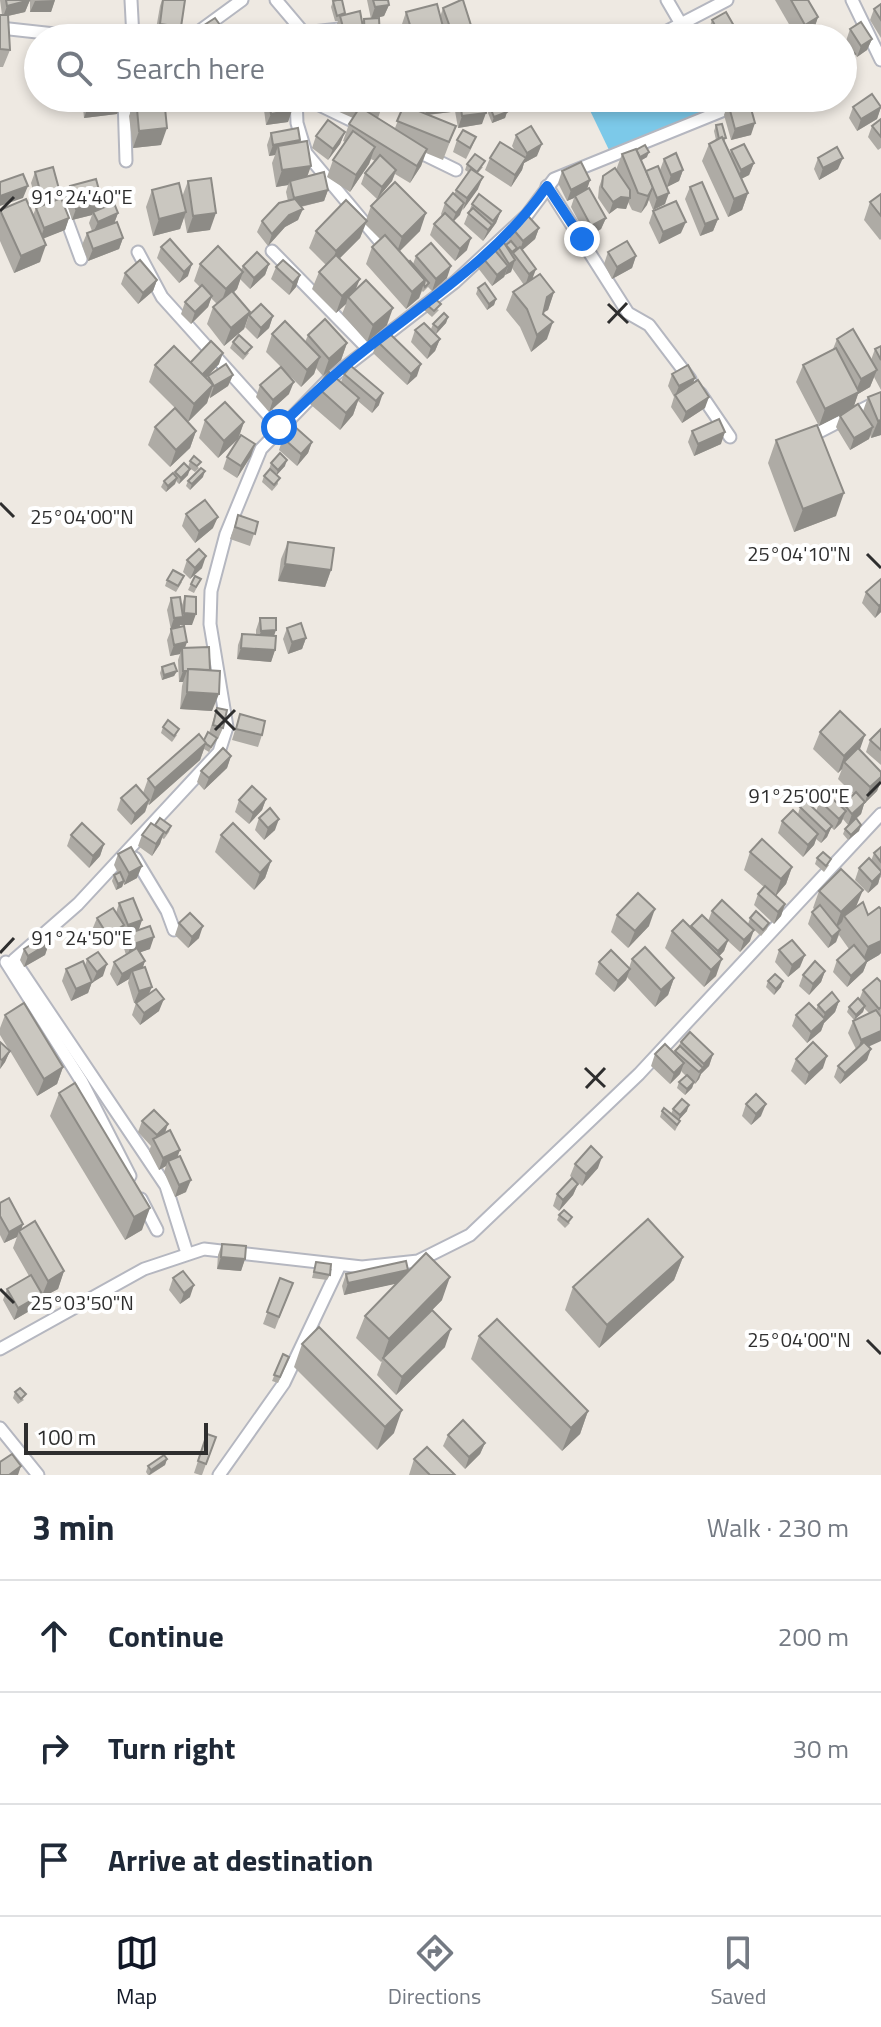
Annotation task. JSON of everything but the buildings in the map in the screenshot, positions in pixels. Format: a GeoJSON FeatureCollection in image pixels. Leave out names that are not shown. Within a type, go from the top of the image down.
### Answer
{"type":"FeatureCollection","features":[{"type":"Feature","properties":{"kind":"street"},"geometry":{"type":"LineString","coordinates":[[131,0],[132,24]]}},
{"type":"Feature","properties":{"kind":"street"},"geometry":{"type":"LineString","coordinates":[[209,24],[242,0]]}},
{"type":"Feature","properties":{"kind":"street"},"geometry":{"type":"LineString","coordinates":[[276,0],[295,24]]}},
{"type":"Feature","properties":{"kind":"street"},"geometry":{"type":"LineString","coordinates":[[667,0],[681,24],[727,0]]}},
{"type":"Feature","properties":{"kind":"street"},"geometry":{"type":"LineString","coordinates":[[852,0],[859,30],[881,60]]}},
{"type":"Feature","properties":{"kind":"street"},"geometry":{"type":"LineString","coordinates":[[0,28],[24,31]]}},
{"type":"Feature","properties":{"kind":"street"},"geometry":{"type":"LineString","coordinates":[[124,112],[126,161]]}},
{"type":"Feature","properties":{"kind":"street"},"geometry":{"type":"LineString","coordinates":[[297,112],[306,153],[397,263]]}},
{"type":"Feature","properties":{"kind":"street"},"geometry":{"type":"LineString","coordinates":[[334,112],[373,131]]}},
{"type":"Feature","properties":{"kind":"street"},"geometry":{"type":"LineString","coordinates":[[10,961],[78,904],[212,759],[224,739],[227,727],[210,624],[211,591],[226,534],[249,474],[261,449],[279,427],[367,348],[455,282],[527,215],[554,179],[719,112]]}},
{"type":"Feature","properties":{"kind":"street"},"geometry":{"type":"LineString","coordinates":[[401,144],[456,170]]}},
{"type":"Feature","properties":{"kind":"street"},"geometry":{"type":"LineString","coordinates":[[547,186],[628,313],[649,325],[665,343],[730,437]]}},
{"type":"Feature","properties":{"kind":"street"},"geometry":{"type":"LineString","coordinates":[[46,208],[61,205],[81,259]]}},
{"type":"Feature","properties":{"kind":"street"},"geometry":{"type":"LineString","coordinates":[[272,251],[367,348]]}},
{"type":"Feature","properties":{"kind":"street"},"geometry":{"type":"LineString","coordinates":[[138,252],[162,297],[279,427]]}},
{"type":"Feature","properties":{"kind":"street"},"geometry":{"type":"LineString","coordinates":[[416,293],[425,305]]}},
{"type":"Feature","properties":{"kind":"street"},"geometry":{"type":"LineString","coordinates":[[792,446],[881,400]]}},
{"type":"Feature","properties":{"kind":"street"},"geometry":{"type":"LineString","coordinates":[[0,1349],[144,1269],[187,1253],[226,1250],[339,1267],[418,1261],[470,1235],[639,1074],[881,814]]}},
{"type":"Feature","properties":{"kind":"street"},"geometry":{"type":"LineString","coordinates":[[128,848],[167,911],[174,930]]}},
{"type":"Feature","properties":{"kind":"street"},"geometry":{"type":"LineString","coordinates":[[0,951],[166,1186],[187,1253]]}},
{"type":"Feature","properties":{"kind":"street"},"geometry":{"type":"LineString","coordinates":[[10,961],[34,1007],[82,1082],[157,1230]]}},
{"type":"Feature","properties":{"kind":"street"},"geometry":{"type":"LineString","coordinates":[[23,1013],[34,1007]]}},
{"type":"Feature","properties":{"kind":"street"},"geometry":{"type":"LineString","coordinates":[[219,1475],[284,1383],[339,1267]]}},
{"type":"Feature","properties":{"kind":"street"},"geometry":{"type":"LineString","coordinates":[[0,1428],[38,1475]]}},
{"type":"Feature","properties":{"kind":"water"},"geometry":{"type":"Polygon","coordinates":[[[591,112],[708,112],[609,150],[591,112]]]}},
{"type":"Feature","properties":{"kind":"route"},"geometry":{"type":"LineString","coordinates":[[279,427],[367,348],[455,282],[527,215],[547,186],[582,239]]}}]}
